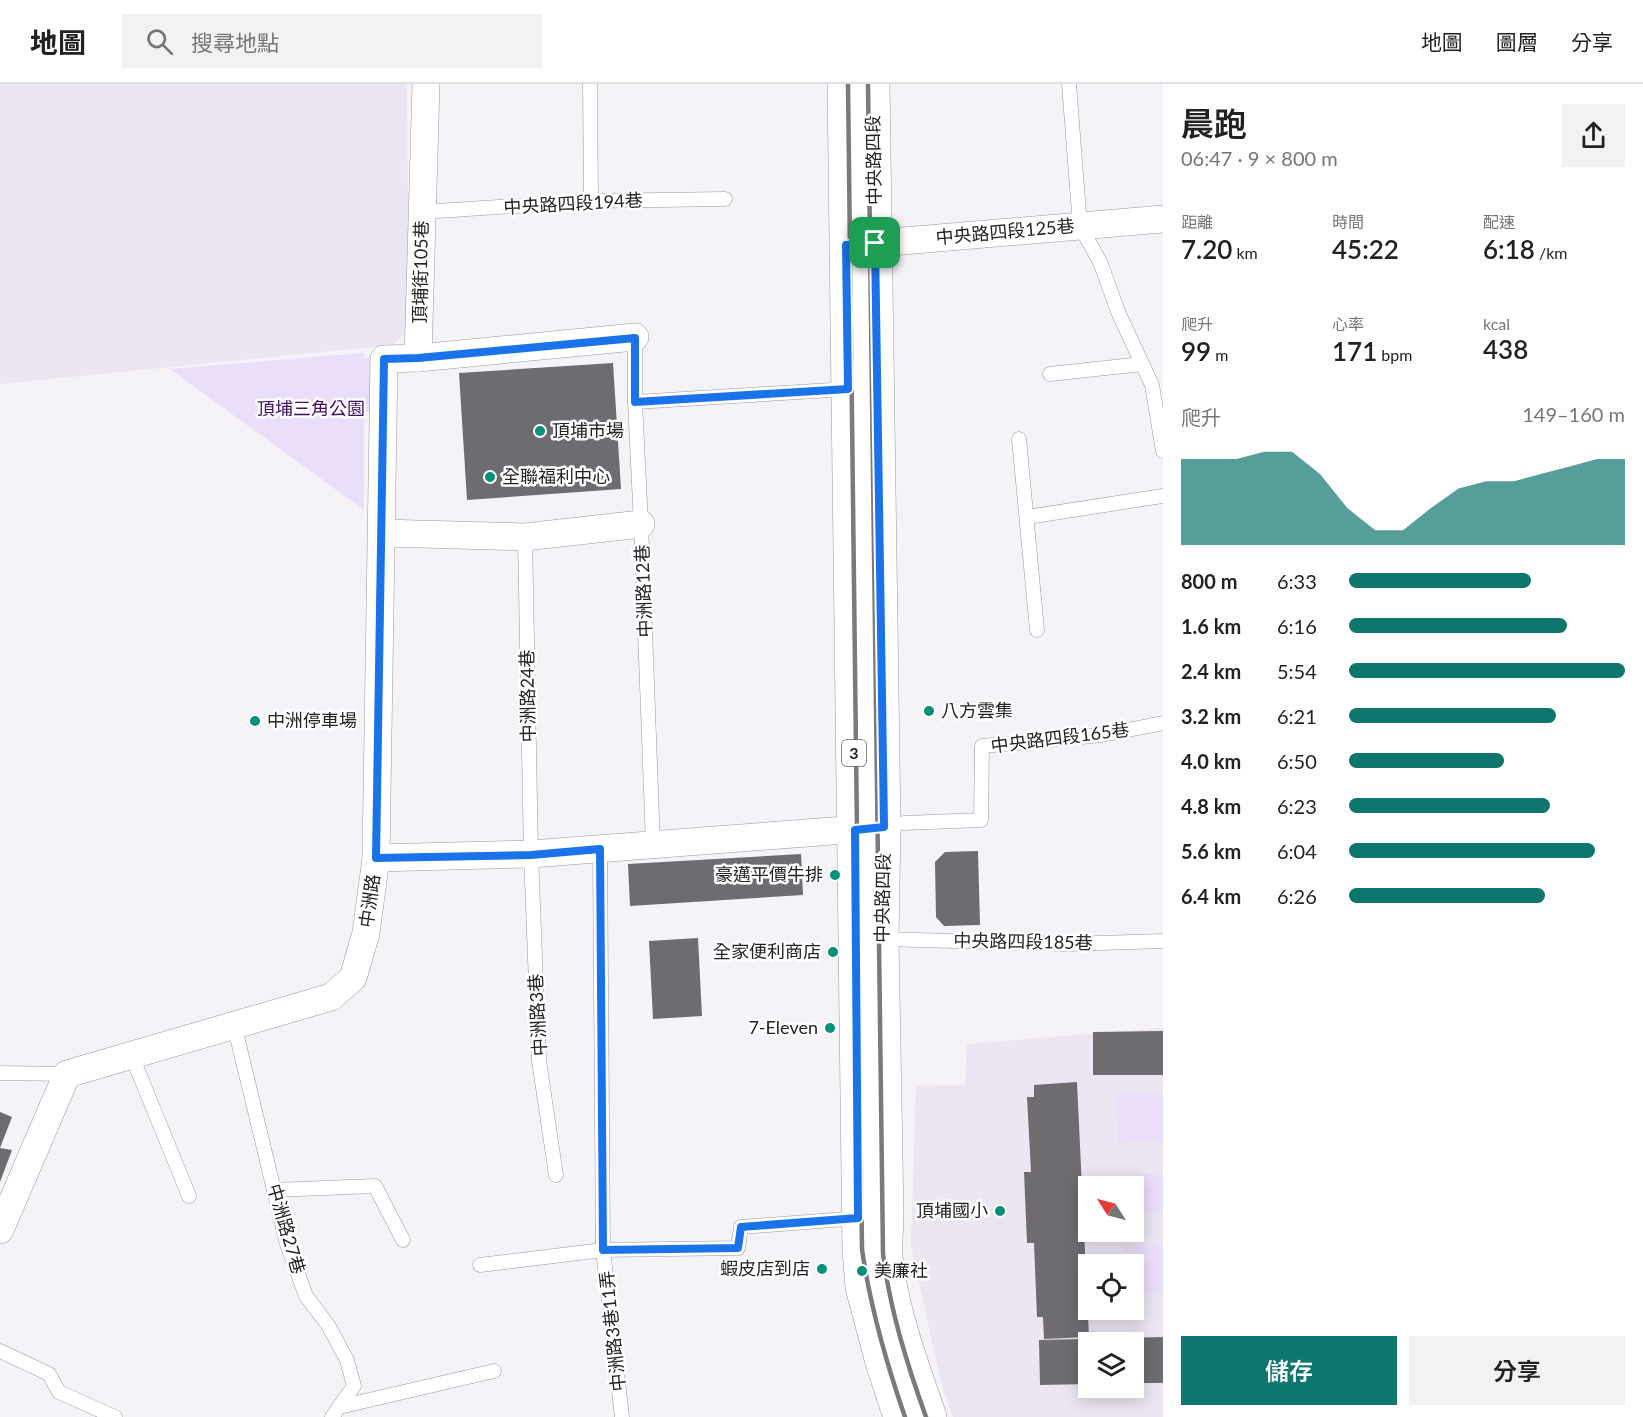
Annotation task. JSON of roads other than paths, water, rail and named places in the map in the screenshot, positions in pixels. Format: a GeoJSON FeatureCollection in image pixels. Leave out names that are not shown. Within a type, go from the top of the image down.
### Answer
{"type":"FeatureCollection","features":[{"type":"Feature","properties":{"kind":"main road","name":"中央路四段"},"geometry":{"type":"LineString","coordinates":[[844,84],[861,244]]}},
{"type":"Feature","properties":{"kind":"main road","name":"中央路四段"},"geometry":{"type":"LineString","coordinates":[[873,84],[861,244],[873,1216],[886,1254],[890,1286],[908,1353],[930,1417]]}},
{"type":"Feature","properties":{"kind":"main road","name":"中央路四段"},"geometry":{"type":"LineString","coordinates":[[870,829],[882,939],[873,1216],[862,1287],[882,1362],[900,1417]]}},
{"type":"Feature","properties":{"kind":"street","name":"頂埔街105巷"},"geometry":{"type":"LineString","coordinates":[[418,358],[426,84]]}},
{"type":"Feature","properties":{"kind":"street","name":"中央路四段125巷"},"geometry":{"type":"LineString","coordinates":[[861,244],[1163,219]]}},
{"type":"Feature","properties":{"kind":"street"},"geometry":{"type":"LineString","coordinates":[[376,858],[384,359],[418,358],[635,338]]}},
{"type":"Feature","properties":{"kind":"street"},"geometry":{"type":"LineString","coordinates":[[382,533],[525,537],[641,524]]}},
{"type":"Feature","properties":{"kind":"street","name":"中洲路"},"geometry":{"type":"LineString","coordinates":[[67,1074],[331,997],[353,978],[366,933],[376,858],[531,855],[870,829]]}},
{"type":"Feature","properties":{"kind":"street"},"geometry":{"type":"LineString","coordinates":[[0,1230],[67,1074]]}},
{"type":"Feature","properties":{"kind":"lane"},"geometry":{"type":"LineString","coordinates":[[590,84],[591,201]]}},
{"type":"Feature","properties":{"kind":"lane"},"geometry":{"type":"LineString","coordinates":[[1069,84],[1080,226],[1100,262],[1119,314],[1152,385],[1162,443]]}},
{"type":"Feature","properties":{"kind":"lane","name":"中央路四段194巷"},"geometry":{"type":"LineString","coordinates":[[422,212],[591,201],[725,199]]}},
{"type":"Feature","properties":{"kind":"lane","name":"中洲路12巷"},"geometry":{"type":"LineString","coordinates":[[635,338],[635,402],[653,844]]}},
{"type":"Feature","properties":{"kind":"lane"},"geometry":{"type":"LineString","coordinates":[[1050,374],[1142,364]]}},
{"type":"Feature","properties":{"kind":"lane"},"geometry":{"type":"LineString","coordinates":[[635,402],[862,389]]}},
{"type":"Feature","properties":{"kind":"lane"},"geometry":{"type":"LineString","coordinates":[[1019,439],[1037,630]]}},
{"type":"Feature","properties":{"kind":"lane"},"geometry":{"type":"LineString","coordinates":[[1027,517],[1163,496]]}},
{"type":"Feature","properties":{"kind":"lane","name":"中洲路24巷"},"geometry":{"type":"LineString","coordinates":[[525,537],[531,855]]}},
{"type":"Feature","properties":{"kind":"lane","name":"中央路四段165巷"},"geometry":{"type":"LineString","coordinates":[[870,829],[904,824],[981,819],[982,746],[1102,735],[1163,723]]}},
{"type":"Feature","properties":{"kind":"lane","name":"中洲路3巷11弄"},"geometry":{"type":"LineString","coordinates":[[600,849],[603,1250],[622,1417]]}},
{"type":"Feature","properties":{"kind":"lane","name":"中洲路3巷"},"geometry":{"type":"LineString","coordinates":[[531,855],[539,1061],[556,1175]]}},
{"type":"Feature","properties":{"kind":"lane","name":"中央路四段185巷"},"geometry":{"type":"LineString","coordinates":[[882,939],[1067,944],[1163,941]]}},
{"type":"Feature","properties":{"kind":"lane","name":"中洲路27巷"},"geometry":{"type":"LineString","coordinates":[[234,1024],[287,1244],[306,1296],[328,1325],[347,1360],[354,1386],[335,1412]]}},
{"type":"Feature","properties":{"kind":"lane"},"geometry":{"type":"LineString","coordinates":[[131,1054],[189,1196]]}},
{"type":"Feature","properties":{"kind":"lane"},"geometry":{"type":"LineString","coordinates":[[0,1073],[67,1074]]}},
{"type":"Feature","properties":{"kind":"lane"},"geometry":{"type":"LineString","coordinates":[[274,1190],[375,1186],[403,1240]]}},
{"type":"Feature","properties":{"kind":"lane"},"geometry":{"type":"LineString","coordinates":[[480,1265],[603,1250],[738,1248],[741,1227],[873,1216]]}},
{"type":"Feature","properties":{"kind":"lane"},"geometry":{"type":"LineString","coordinates":[[0,1351],[49,1374],[59,1392],[115,1417]]}},
{"type":"Feature","properties":{"kind":"lane"},"geometry":{"type":"LineString","coordinates":[[335,1412],[494,1371]]}},
{"type":"Feature","properties":{"kind":"railway"},"geometry":{"type":"LineString","coordinates":[[848,84],[862,1249],[879,1334],[905,1417]]}},
{"type":"Feature","properties":{"kind":"railway"},"geometry":{"type":"LineString","coordinates":[[868,84],[883,1254],[900,1337],[926,1417]]}},
{"type":"Feature","properties":{"kind":"place","name":"頂埔市場"},"geometry":{"type":"Point","coordinates":[540,431]}},
{"type":"Feature","properties":{"kind":"place","name":"全聯福利中心"},"geometry":{"type":"Point","coordinates":[490,477]}},
{"type":"Feature","properties":{"kind":"place","name":"八方雲集"},"geometry":{"type":"Point","coordinates":[929,711]}},
{"type":"Feature","properties":{"kind":"place","name":"中洲停車場"},"geometry":{"type":"Point","coordinates":[255,721]}},
{"type":"Feature","properties":{"kind":"place","name":"豪邁平價牛排"},"geometry":{"type":"Point","coordinates":[835,875]}},
{"type":"Feature","properties":{"kind":"place","name":"全家便利商店"},"geometry":{"type":"Point","coordinates":[833,952]}},
{"type":"Feature","properties":{"kind":"place","name":"7-Eleven"},"geometry":{"type":"Point","coordinates":[830,1028]}},
{"type":"Feature","properties":{"kind":"place","name":"頂埔國小"},"geometry":{"type":"Point","coordinates":[1000,1211]}},
{"type":"Feature","properties":{"kind":"place","name":"蝦皮店到店"},"geometry":{"type":"Point","coordinates":[822,1269]}},
{"type":"Feature","properties":{"kind":"place","name":"美廉社"},"geometry":{"type":"Point","coordinates":[862,1271]}},
{"type":"Feature","properties":{"kind":"park label","name":"頂埔三角公園"},"geometry":{"type":"Point","coordinates":[311,409]}}]}
